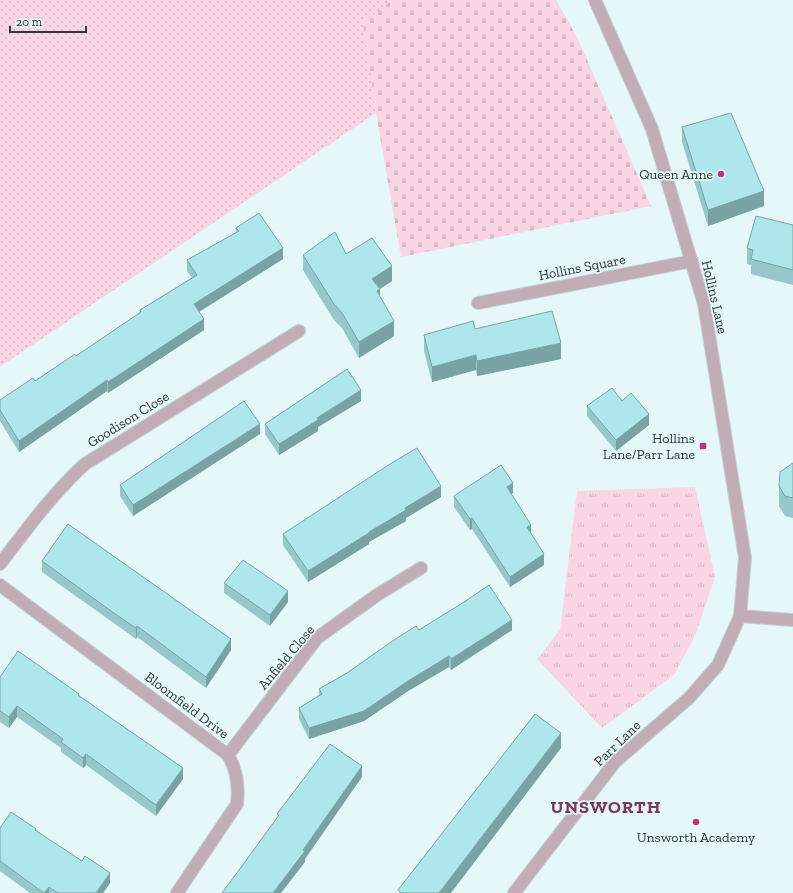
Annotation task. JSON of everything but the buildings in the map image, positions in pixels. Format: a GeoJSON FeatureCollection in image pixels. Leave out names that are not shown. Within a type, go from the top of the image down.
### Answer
{"type":"FeatureCollection","features":[{"type":"Feature","properties":{"kind":"street","name":"Hollins Lane"},"geometry":{"type":"LineString","coordinates":[[595,0],[652,129],[704,304],[746,558],[740,616]]}},
{"type":"Feature","properties":{"kind":"street","name":"Hollins Square"},"geometry":{"type":"LineString","coordinates":[[478,303],[692,261]]}},
{"type":"Feature","properties":{"kind":"street","name":"Goodison Close"},"geometry":{"type":"LineString","coordinates":[[0,564],[49,500],[67,480],[85,464],[299,331]]}},
{"type":"Feature","properties":{"kind":"street","name":"Anfield Close"},"geometry":{"type":"LineString","coordinates":[[228,755],[317,638],[377,595],[422,568]]}},
{"type":"Feature","properties":{"kind":"street","name":"Bloomfield Drive"},"geometry":{"type":"LineString","coordinates":[[0,585],[228,755],[233,763],[239,790],[237,804],[177,893]]}},
{"type":"Feature","properties":{"kind":"street"},"geometry":{"type":"LineString","coordinates":[[740,616],[793,620]]}},
{"type":"Feature","properties":{"kind":"street","name":"Parr Lane"},"geometry":{"type":"LineString","coordinates":[[514,893],[615,762],[689,698],[718,665],[740,616]]}},
{"type":"Feature","properties":{"kind":"green space"},"geometry":{"type":"Polygon","coordinates":[[[0,0],[392,0],[364,23],[376,113],[0,367],[0,0]]]}},
{"type":"Feature","properties":{"kind":"green space"},"geometry":{"type":"Polygon","coordinates":[[[392,0],[556,0],[577,37],[651,206],[401,257],[376,113],[363,23],[392,0]]]}},
{"type":"Feature","properties":{"kind":"green space"},"geometry":{"type":"Polygon","coordinates":[[[695,487],[715,577],[695,636],[674,675],[602,728],[537,659],[560,630],[577,491],[695,487]]]}},
{"type":"Feature","properties":{"kind":"place","name":"Queen Anne"},"geometry":{"type":"Point","coordinates":[721,174]}},
{"type":"Feature","properties":{"kind":"place","name":"Hollins Lane/Parr Lane"},"geometry":{"type":"Point","coordinates":[703,446]}},
{"type":"Feature","properties":{"kind":"place","name":"Unsworth Academy"},"geometry":{"type":"Point","coordinates":[696,822]}},
{"type":"Feature","properties":{"kind":"district","name":"UNSWORTH"},"geometry":{"type":"Point","coordinates":[606,807]}}]}
